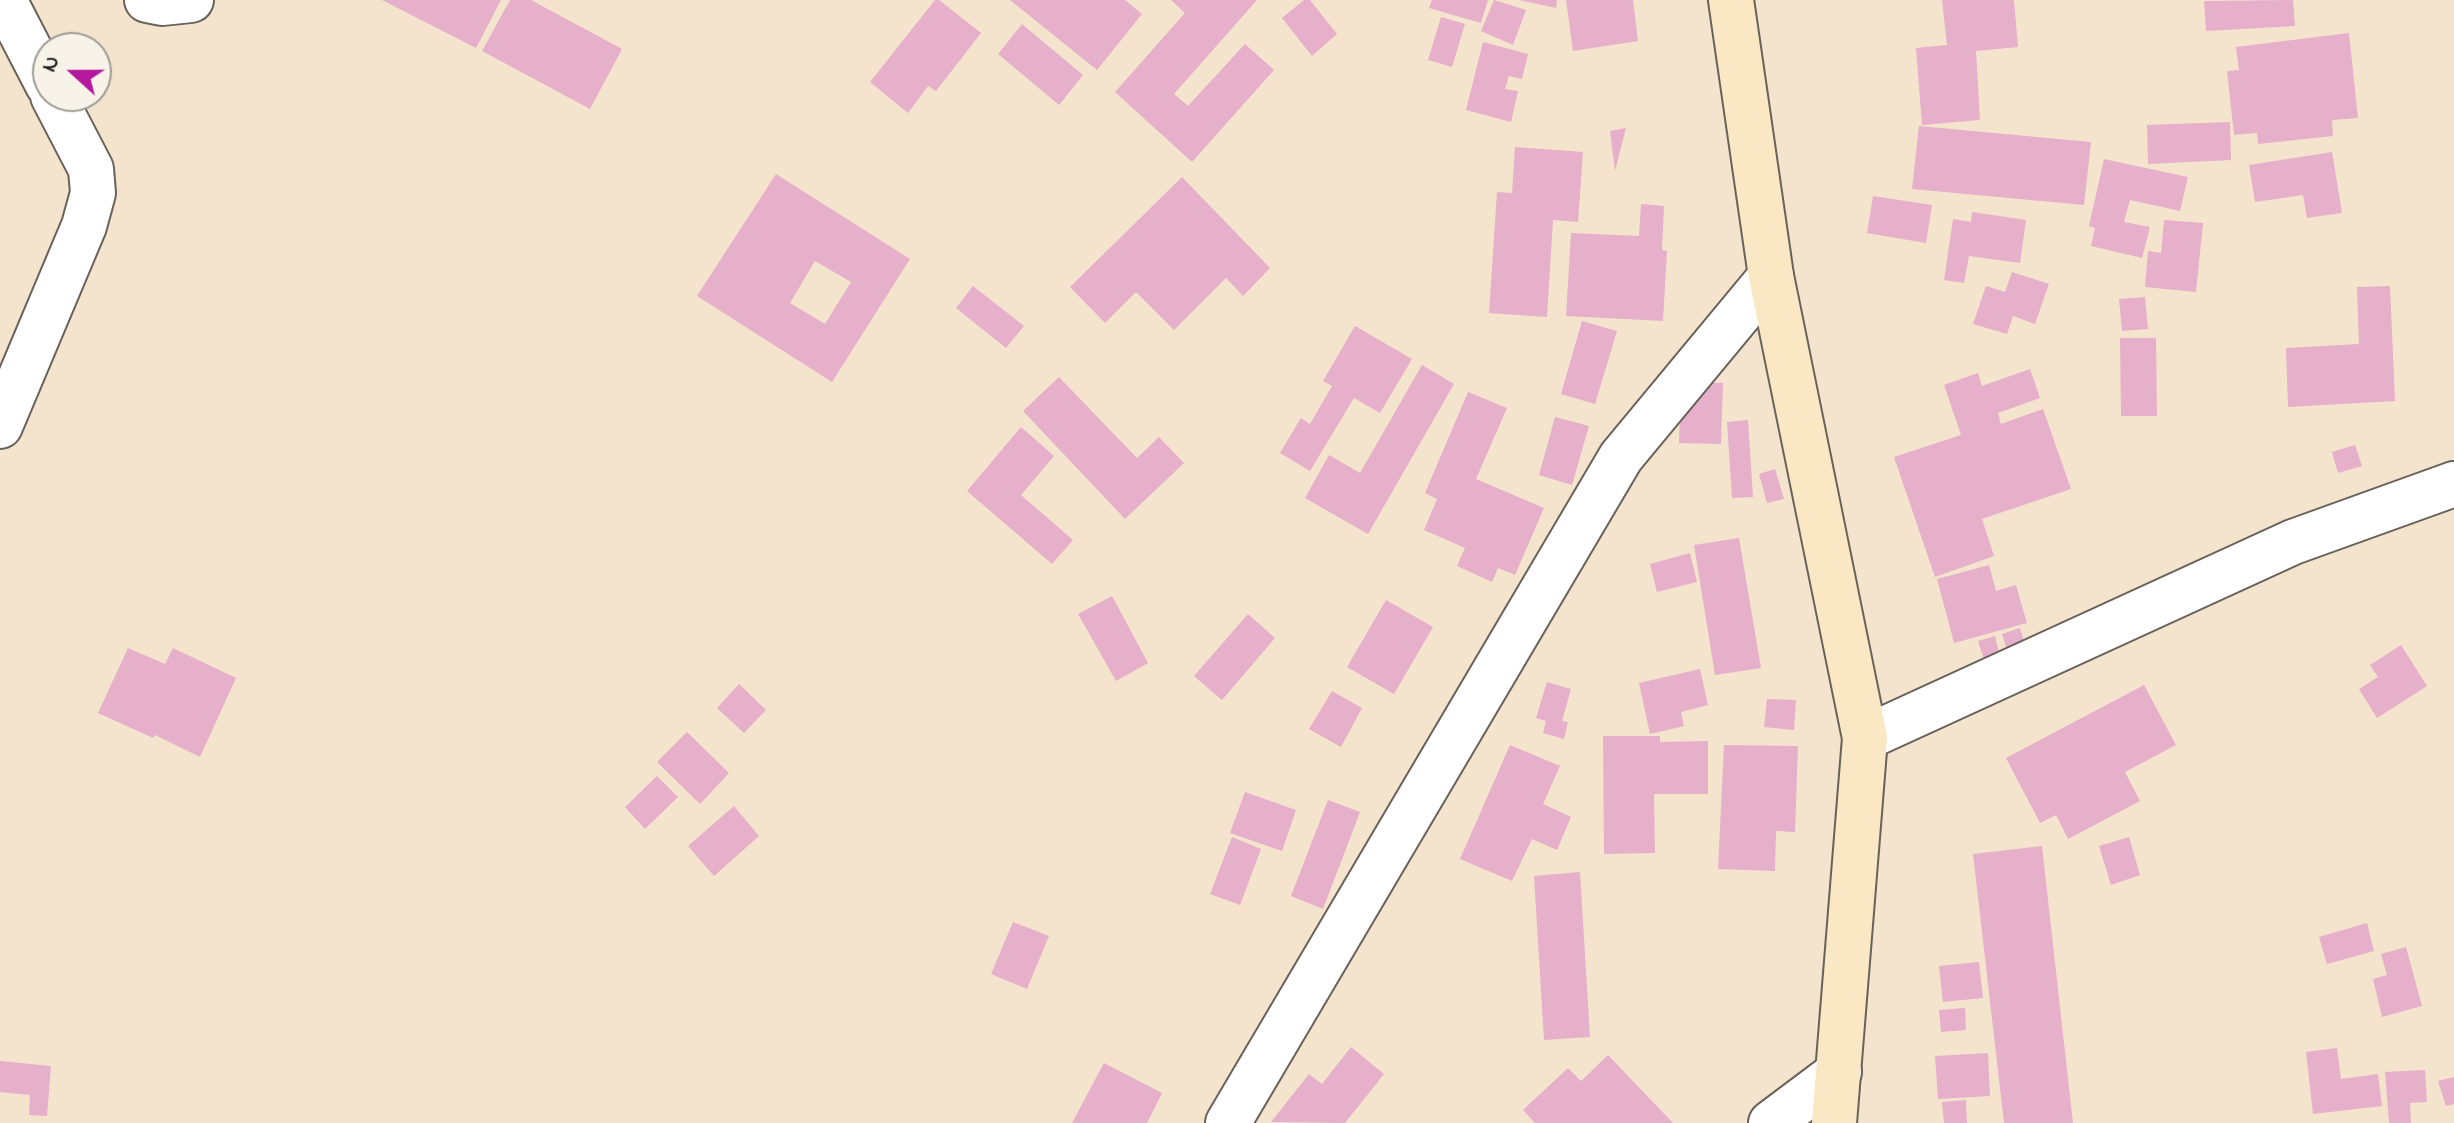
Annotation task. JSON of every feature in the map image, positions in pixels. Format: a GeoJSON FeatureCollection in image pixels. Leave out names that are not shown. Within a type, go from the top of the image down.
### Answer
{"type":"FeatureCollection","features":[{"type":"Feature","properties":{"kind":"main road"},"geometry":{"type":"LineString","coordinates":[[1731,0],[1771,276],[1865,738],[1834,1123]]}},
{"type":"Feature","properties":{"kind":"street"},"geometry":{"type":"LineString","coordinates":[[4,0],[32,54]]}},
{"type":"Feature","properties":{"kind":"street"},"geometry":{"type":"LineString","coordinates":[[147,0],[162,3],[191,0]]}},
{"type":"Feature","properties":{"kind":"street"},"geometry":{"type":"LineString","coordinates":[[0,426],[84,226],[93,193],[91,169],[61,112]]}},
{"type":"Feature","properties":{"kind":"street"},"geometry":{"type":"LineString","coordinates":[[1228,1123],[1621,457],[1771,276]]}},
{"type":"Feature","properties":{"kind":"street"},"geometry":{"type":"LineString","coordinates":[[1865,738],[2293,542],[2454,484]]}},
{"type":"Feature","properties":{"kind":"street"},"geometry":{"type":"LineString","coordinates":[[1771,1123],[1839,1072]]}},
{"type":"Feature","properties":{"kind":"building"},"geometry":{"type":"Polygon","coordinates":[[[382,0],[501,0],[476,48],[382,0]]]}},
{"type":"Feature","properties":{"kind":"building"},"geometry":{"type":"Polygon","coordinates":[[[510,0],[531,0],[622,49],[590,109],[482,51],[510,0]]]}},
{"type":"Feature","properties":{"kind":"building"},"geometry":{"type":"Polygon","coordinates":[[[935,0],[981,33],[936,91],[928,86],[908,113],[870,82],[935,0]]]}},
{"type":"Feature","properties":{"kind":"building"},"geometry":{"type":"Polygon","coordinates":[[[1010,0],[1125,0],[1142,14],[1097,70],[1010,0]]]}},
{"type":"Feature","properties":{"kind":"building"},"geometry":{"type":"Polygon","coordinates":[[[1171,0],[1257,0],[1174,94],[1188,106],[1245,44],[1274,70],[1192,162],[1115,92],[1185,13],[1171,0]]]}},
{"type":"Feature","properties":{"kind":"building"},"geometry":{"type":"Polygon","coordinates":[[[1304,0],[1310,0],[1337,34],[1312,56],[1282,18],[1304,0]]]}},
{"type":"Feature","properties":{"kind":"building"},"geometry":{"type":"Polygon","coordinates":[[[1432,0],[1488,0],[1481,23],[1429,8],[1432,0]]]}},
{"type":"Feature","properties":{"kind":"building"},"geometry":{"type":"Polygon","coordinates":[[[1494,0],[1526,10],[1513,45],[1481,31],[1494,0]]]}},
{"type":"Feature","properties":{"kind":"building"},"geometry":{"type":"Polygon","coordinates":[[[1519,0],[1557,0],[1556,8],[1519,0]]]}},
{"type":"Feature","properties":{"kind":"building"},"geometry":{"type":"Polygon","coordinates":[[[1566,0],[1633,0],[1638,41],[1573,51],[1566,0]]]}},
{"type":"Feature","properties":{"kind":"building"},"geometry":{"type":"Polygon","coordinates":[[[1942,0],[2014,0],[2018,47],[1976,51],[1980,120],[1922,125],[1916,48],[1947,45],[1942,0]]]}},
{"type":"Feature","properties":{"kind":"building"},"geometry":{"type":"Polygon","coordinates":[[[2293,0],[2295,26],[2206,31],[2204,1],[2293,0]]]}},
{"type":"Feature","properties":{"kind":"building"},"geometry":{"type":"Polygon","coordinates":[[[1441,17],[1465,24],[1452,67],[1428,60],[1441,17]]]}},
{"type":"Feature","properties":{"kind":"building"},"geometry":{"type":"Polygon","coordinates":[[[1022,24],[1083,75],[1059,105],[998,54],[1022,24]]]}},
{"type":"Feature","properties":{"kind":"building"},"geometry":{"type":"Polygon","coordinates":[[[2349,33],[2358,118],[2332,120],[2333,136],[2258,144],[2257,133],[2234,135],[2227,71],[2239,70],[2236,47],[2349,33]]]}},
{"type":"Feature","properties":{"kind":"building"},"geometry":{"type":"Polygon","coordinates":[[[1483,42],[1528,54],[1522,79],[1509,76],[1505,89],[1518,91],[1511,122],[1466,110],[1483,42]]]}},
{"type":"Feature","properties":{"kind":"building"},"geometry":{"type":"Polygon","coordinates":[[[2230,122],[2231,160],[2148,164],[2147,125],[2230,122]]]}},
{"type":"Feature","properties":{"kind":"building"},"geometry":{"type":"Polygon","coordinates":[[[1919,126],[2091,142],[2084,205],[1912,189],[1919,126]]]}},
{"type":"Feature","properties":{"kind":"building"},"geometry":{"type":"Polygon","coordinates":[[[1626,128],[1615,171],[1610,131],[1626,128]]]}},
{"type":"Feature","properties":{"kind":"building"},"geometry":{"type":"Polygon","coordinates":[[[1515,147],[1583,152],[1578,222],[1553,220],[1547,317],[1489,313],[1497,192],[1512,193],[1515,147]]]}},
{"type":"Feature","properties":{"kind":"building"},"geometry":{"type":"Polygon","coordinates":[[[2332,152],[2342,213],[2307,218],[2303,195],[2255,202],[2249,165],[2332,152]]]}},
{"type":"Feature","properties":{"kind":"building"},"geometry":{"type":"Polygon","coordinates":[[[2104,159],[2188,177],[2180,211],[2130,200],[2124,222],[2150,227],[2142,258],[2091,246],[2095,228],[2089,226],[2104,159]]]}},
{"type":"Feature","properties":{"kind":"building"},"geometry":{"type":"Polygon","coordinates":[[[776,174],[910,259],[832,382],[697,296],[776,174]],[[815,261],[790,303],[825,324],[851,282],[815,261]]]}},
{"type":"Feature","properties":{"kind":"building"},"geometry":{"type":"Polygon","coordinates":[[[1182,177],[1270,268],[1243,296],[1226,278],[1174,330],[1136,292],[1105,323],[1070,287],[1182,177]]]}},
{"type":"Feature","properties":{"kind":"building"},"geometry":{"type":"Polygon","coordinates":[[[1873,196],[1932,205],[1926,243],[1867,233],[1873,196]]]}},
{"type":"Feature","properties":{"kind":"building"},"geometry":{"type":"Polygon","coordinates":[[[1641,204],[1664,206],[1662,250],[1667,251],[1663,321],[1566,316],[1571,233],[1639,236],[1641,204]]]}},
{"type":"Feature","properties":{"kind":"building"},"geometry":{"type":"Polygon","coordinates":[[[1972,212],[2026,220],[2020,263],[1969,256],[1964,283],[1944,280],[1953,219],[1971,222],[1972,212]]]}},
{"type":"Feature","properties":{"kind":"building"},"geometry":{"type":"Polygon","coordinates":[[[2164,220],[2203,223],[2196,292],[2145,287],[2148,251],[2161,253],[2164,220]]]}},
{"type":"Feature","properties":{"kind":"building"},"geometry":{"type":"Polygon","coordinates":[[[2012,272],[2049,284],[2035,324],[2013,316],[2007,334],[1973,324],[1986,286],[2005,292],[2012,272]]]}},
{"type":"Feature","properties":{"kind":"building"},"geometry":{"type":"Polygon","coordinates":[[[973,286],[1024,326],[1006,348],[956,308],[973,286]]]}},
{"type":"Feature","properties":{"kind":"building"},"geometry":{"type":"Polygon","coordinates":[[[2390,286],[2395,401],[2288,407],[2286,348],[2359,344],[2357,287],[2390,286]]]}},
{"type":"Feature","properties":{"kind":"building"},"geometry":{"type":"Polygon","coordinates":[[[2145,297],[2148,329],[2122,331],[2119,299],[2145,297]]]}},
{"type":"Feature","properties":{"kind":"building"},"geometry":{"type":"Polygon","coordinates":[[[1582,321],[1617,331],[1595,404],[1561,394],[1582,321]]]}},
{"type":"Feature","properties":{"kind":"building"},"geometry":{"type":"Polygon","coordinates":[[[1355,326],[1412,359],[1380,413],[1354,398],[1310,471],[1280,453],[1301,418],[1310,424],[1332,386],[1323,381],[1355,326]]]}},
{"type":"Feature","properties":{"kind":"building"},"geometry":{"type":"Polygon","coordinates":[[[2120,338],[2156,338],[2157,416],[2121,416],[2120,338]]]}},
{"type":"Feature","properties":{"kind":"building"},"geometry":{"type":"Polygon","coordinates":[[[1422,365],[1454,384],[1368,534],[1305,498],[1329,455],[1360,473],[1422,365]]]}},
{"type":"Feature","properties":{"kind":"building"},"geometry":{"type":"Polygon","coordinates":[[[2030,369],[2040,398],[1998,413],[2001,424],[2043,409],[2071,489],[1982,519],[1994,556],[1935,577],[1894,457],[1961,435],[1944,385],[1978,373],[1982,386],[2030,369]]]}},
{"type":"Feature","properties":{"kind":"building"},"geometry":{"type":"Polygon","coordinates":[[[1059,377],[1137,458],[1159,437],[1184,463],[1125,519],[1023,411],[1059,377]]]}},
{"type":"Feature","properties":{"kind":"building"},"geometry":{"type":"Polygon","coordinates":[[[1681,382],[1723,383],[1721,444],[1679,443],[1681,382]]]}},
{"type":"Feature","properties":{"kind":"building"},"geometry":{"type":"Polygon","coordinates":[[[1468,392],[1507,408],[1476,479],[1544,508],[1515,575],[1498,568],[1492,582],[1457,566],[1465,548],[1424,530],[1437,499],[1425,493],[1468,392]]]}},
{"type":"Feature","properties":{"kind":"building"},"geometry":{"type":"Polygon","coordinates":[[[1555,417],[1589,426],[1572,485],[1539,475],[1555,417]]]}},
{"type":"Feature","properties":{"kind":"building"},"geometry":{"type":"Polygon","coordinates":[[[1748,420],[1753,497],[1732,498],[1727,422],[1748,420]]]}},
{"type":"Feature","properties":{"kind":"building"},"geometry":{"type":"Polygon","coordinates":[[[1021,427],[1054,456],[1021,495],[1073,540],[1052,564],[967,491],[1021,427]]]}},
{"type":"Feature","properties":{"kind":"building"},"geometry":{"type":"Polygon","coordinates":[[[2355,445],[2362,466],[2338,473],[2332,452],[2355,445]]]}},
{"type":"Feature","properties":{"kind":"building"},"geometry":{"type":"Polygon","coordinates":[[[1775,469],[1784,499],[1767,503],[1759,474],[1775,469]]]}},
{"type":"Feature","properties":{"kind":"building"},"geometry":{"type":"Polygon","coordinates":[[[1739,538],[1761,668],[1715,675],[1694,545],[1739,538]]]}},
{"type":"Feature","properties":{"kind":"building"},"geometry":{"type":"Polygon","coordinates":[[[1690,553],[1697,582],[1657,592],[1650,564],[1690,553]]]}},
{"type":"Feature","properties":{"kind":"building"},"geometry":{"type":"Polygon","coordinates":[[[1989,565],[1996,591],[2016,585],[2027,623],[1954,643],[1937,579],[1989,565]]]}},
{"type":"Feature","properties":{"kind":"building"},"geometry":{"type":"Polygon","coordinates":[[[1112,596],[1148,663],[1116,681],[1078,614],[1112,596]]]}},
{"type":"Feature","properties":{"kind":"building"},"geometry":{"type":"Polygon","coordinates":[[[1386,600],[1433,627],[1394,694],[1347,667],[1386,600]]]}},
{"type":"Feature","properties":{"kind":"building"},"geometry":{"type":"Polygon","coordinates":[[[1248,614],[1275,638],[1222,700],[1194,676],[1248,614]]]}},
{"type":"Feature","properties":{"kind":"building"},"geometry":{"type":"Polygon","coordinates":[[[2020,628],[2026,648],[2008,653],[2002,634],[2020,628]]]}},
{"type":"Feature","properties":{"kind":"building"},"geometry":{"type":"Polygon","coordinates":[[[1995,636],[2001,661],[1986,666],[1978,641],[1995,636]]]}},
{"type":"Feature","properties":{"kind":"building"},"geometry":{"type":"Polygon","coordinates":[[[2401,645],[2427,686],[2377,718],[2359,689],[2378,677],[2370,665],[2401,645]]]}},
{"type":"Feature","properties":{"kind":"building"},"geometry":{"type":"Polygon","coordinates":[[[128,648],[165,664],[173,648],[236,678],[200,757],[98,713],[128,648]]]}},
{"type":"Feature","properties":{"kind":"building"},"geometry":{"type":"Polygon","coordinates":[[[1700,669],[1708,705],[1681,712],[1684,726],[1650,734],[1639,683],[1700,669]]]}},
{"type":"Feature","properties":{"kind":"building"},"geometry":{"type":"Polygon","coordinates":[[[1547,682],[1571,689],[1562,721],[1568,722],[1564,739],[1543,733],[1546,721],[1536,718],[1547,682]]]}},
{"type":"Feature","properties":{"kind":"building"},"geometry":{"type":"Polygon","coordinates":[[[739,684],[766,710],[744,733],[717,708],[739,684]]]}},
{"type":"Feature","properties":{"kind":"building"},"geometry":{"type":"Polygon","coordinates":[[[2144,685],[2176,745],[2125,772],[2140,801],[2068,839],[2056,815],[2040,823],[2006,758],[2144,685]]]}},
{"type":"Feature","properties":{"kind":"building"},"geometry":{"type":"Polygon","coordinates":[[[1332,691],[1362,708],[1341,747],[1309,729],[1332,691]]]}},
{"type":"Feature","properties":{"kind":"building"},"geometry":{"type":"Polygon","coordinates":[[[1767,699],[1796,700],[1794,730],[1764,727],[1767,699]]]}},
{"type":"Feature","properties":{"kind":"building"},"geometry":{"type":"Polygon","coordinates":[[[687,732],[729,773],[700,804],[657,762],[687,732]]]}},
{"type":"Feature","properties":{"kind":"building"},"geometry":{"type":"Polygon","coordinates":[[[1603,736],[1660,736],[1660,742],[1708,741],[1708,794],[1654,794],[1655,853],[1604,854],[1603,736]]]}},
{"type":"Feature","properties":{"kind":"building"},"geometry":{"type":"Polygon","coordinates":[[[1510,745],[1560,766],[1543,804],[1571,817],[1557,850],[1532,839],[1512,881],[1460,859],[1510,745]]]}},
{"type":"Feature","properties":{"kind":"building"},"geometry":{"type":"Polygon","coordinates":[[[1724,745],[1798,746],[1795,832],[1776,831],[1775,871],[1718,869],[1724,745]]]}},
{"type":"Feature","properties":{"kind":"building"},"geometry":{"type":"Polygon","coordinates":[[[657,776],[678,797],[645,829],[625,807],[657,776]]]}},
{"type":"Feature","properties":{"kind":"building"},"geometry":{"type":"Polygon","coordinates":[[[1245,792],[1296,810],[1282,851],[1230,833],[1245,792]]]}},
{"type":"Feature","properties":{"kind":"building"},"geometry":{"type":"Polygon","coordinates":[[[1328,800],[1360,812],[1323,909],[1291,896],[1328,800]]]}},
{"type":"Feature","properties":{"kind":"building"},"geometry":{"type":"Polygon","coordinates":[[[734,806],[759,836],[714,876],[688,846],[734,806]]]}},
{"type":"Feature","properties":{"kind":"building"},"geometry":{"type":"Polygon","coordinates":[[[1232,837],[1261,849],[1240,905],[1210,894],[1232,837]]]}},
{"type":"Feature","properties":{"kind":"building"},"geometry":{"type":"Polygon","coordinates":[[[2129,837],[2140,875],[2111,885],[2099,846],[2129,837]]]}},
{"type":"Feature","properties":{"kind":"building"},"geometry":{"type":"Polygon","coordinates":[[[2042,846],[2073,1123],[2004,1123],[1973,854],[2042,846]]]}},
{"type":"Feature","properties":{"kind":"building"},"geometry":{"type":"Polygon","coordinates":[[[1580,872],[1590,1037],[1544,1040],[1534,876],[1580,872]]]}},
{"type":"Feature","properties":{"kind":"building"},"geometry":{"type":"Polygon","coordinates":[[[1013,922],[1049,936],[1027,989],[991,974],[1013,922]]]}},
{"type":"Feature","properties":{"kind":"building"},"geometry":{"type":"Polygon","coordinates":[[[2367,923],[2374,951],[2327,964],[2319,937],[2367,923]]]}},
{"type":"Feature","properties":{"kind":"building"},"geometry":{"type":"Polygon","coordinates":[[[2406,947],[2422,1006],[2382,1017],[2373,979],[2387,975],[2381,954],[2406,947]]]}},
{"type":"Feature","properties":{"kind":"building"},"geometry":{"type":"Polygon","coordinates":[[[1979,962],[1983,998],[1943,1002],[1939,966],[1979,962]]]}},
{"type":"Feature","properties":{"kind":"building"},"geometry":{"type":"Polygon","coordinates":[[[1965,1008],[1966,1030],[1941,1032],[1939,1010],[1965,1008]]]}},
{"type":"Feature","properties":{"kind":"building"},"geometry":{"type":"Polygon","coordinates":[[[1351,1047],[1384,1074],[1345,1123],[1271,1122],[1309,1074],[1322,1084],[1351,1047]]]}},
{"type":"Feature","properties":{"kind":"building"},"geometry":{"type":"Polygon","coordinates":[[[2337,1048],[2341,1079],[2378,1074],[2382,1106],[2313,1114],[2306,1052],[2337,1048]]]}},
{"type":"Feature","properties":{"kind":"building"},"geometry":{"type":"Polygon","coordinates":[[[1988,1053],[1990,1096],[1938,1099],[1935,1056],[1988,1053]]]}},
{"type":"Feature","properties":{"kind":"building"},"geometry":{"type":"Polygon","coordinates":[[[1608,1055],[1673,1123],[1535,1123],[1523,1110],[1568,1068],[1581,1081],[1608,1055]]]}},
{"type":"Feature","properties":{"kind":"building"},"geometry":{"type":"Polygon","coordinates":[[[0,1061],[51,1066],[47,1116],[29,1115],[30,1095],[0,1092],[0,1061]]]}},
{"type":"Feature","properties":{"kind":"building"},"geometry":{"type":"Polygon","coordinates":[[[1104,1063],[1162,1093],[1147,1123],[1072,1123],[1104,1063]]]}},
{"type":"Feature","properties":{"kind":"building"},"geometry":{"type":"Polygon","coordinates":[[[2425,1070],[2427,1102],[2410,1103],[2411,1123],[2389,1123],[2385,1072],[2425,1070]]]}},
{"type":"Feature","properties":{"kind":"building"},"geometry":{"type":"Polygon","coordinates":[[[2454,1077],[2454,1104],[2446,1106],[2438,1081],[2454,1077]]]}},
{"type":"Feature","properties":{"kind":"building"},"geometry":{"type":"Polygon","coordinates":[[[1966,1100],[1967,1123],[1944,1123],[1942,1102],[1966,1100]]]}}]}
